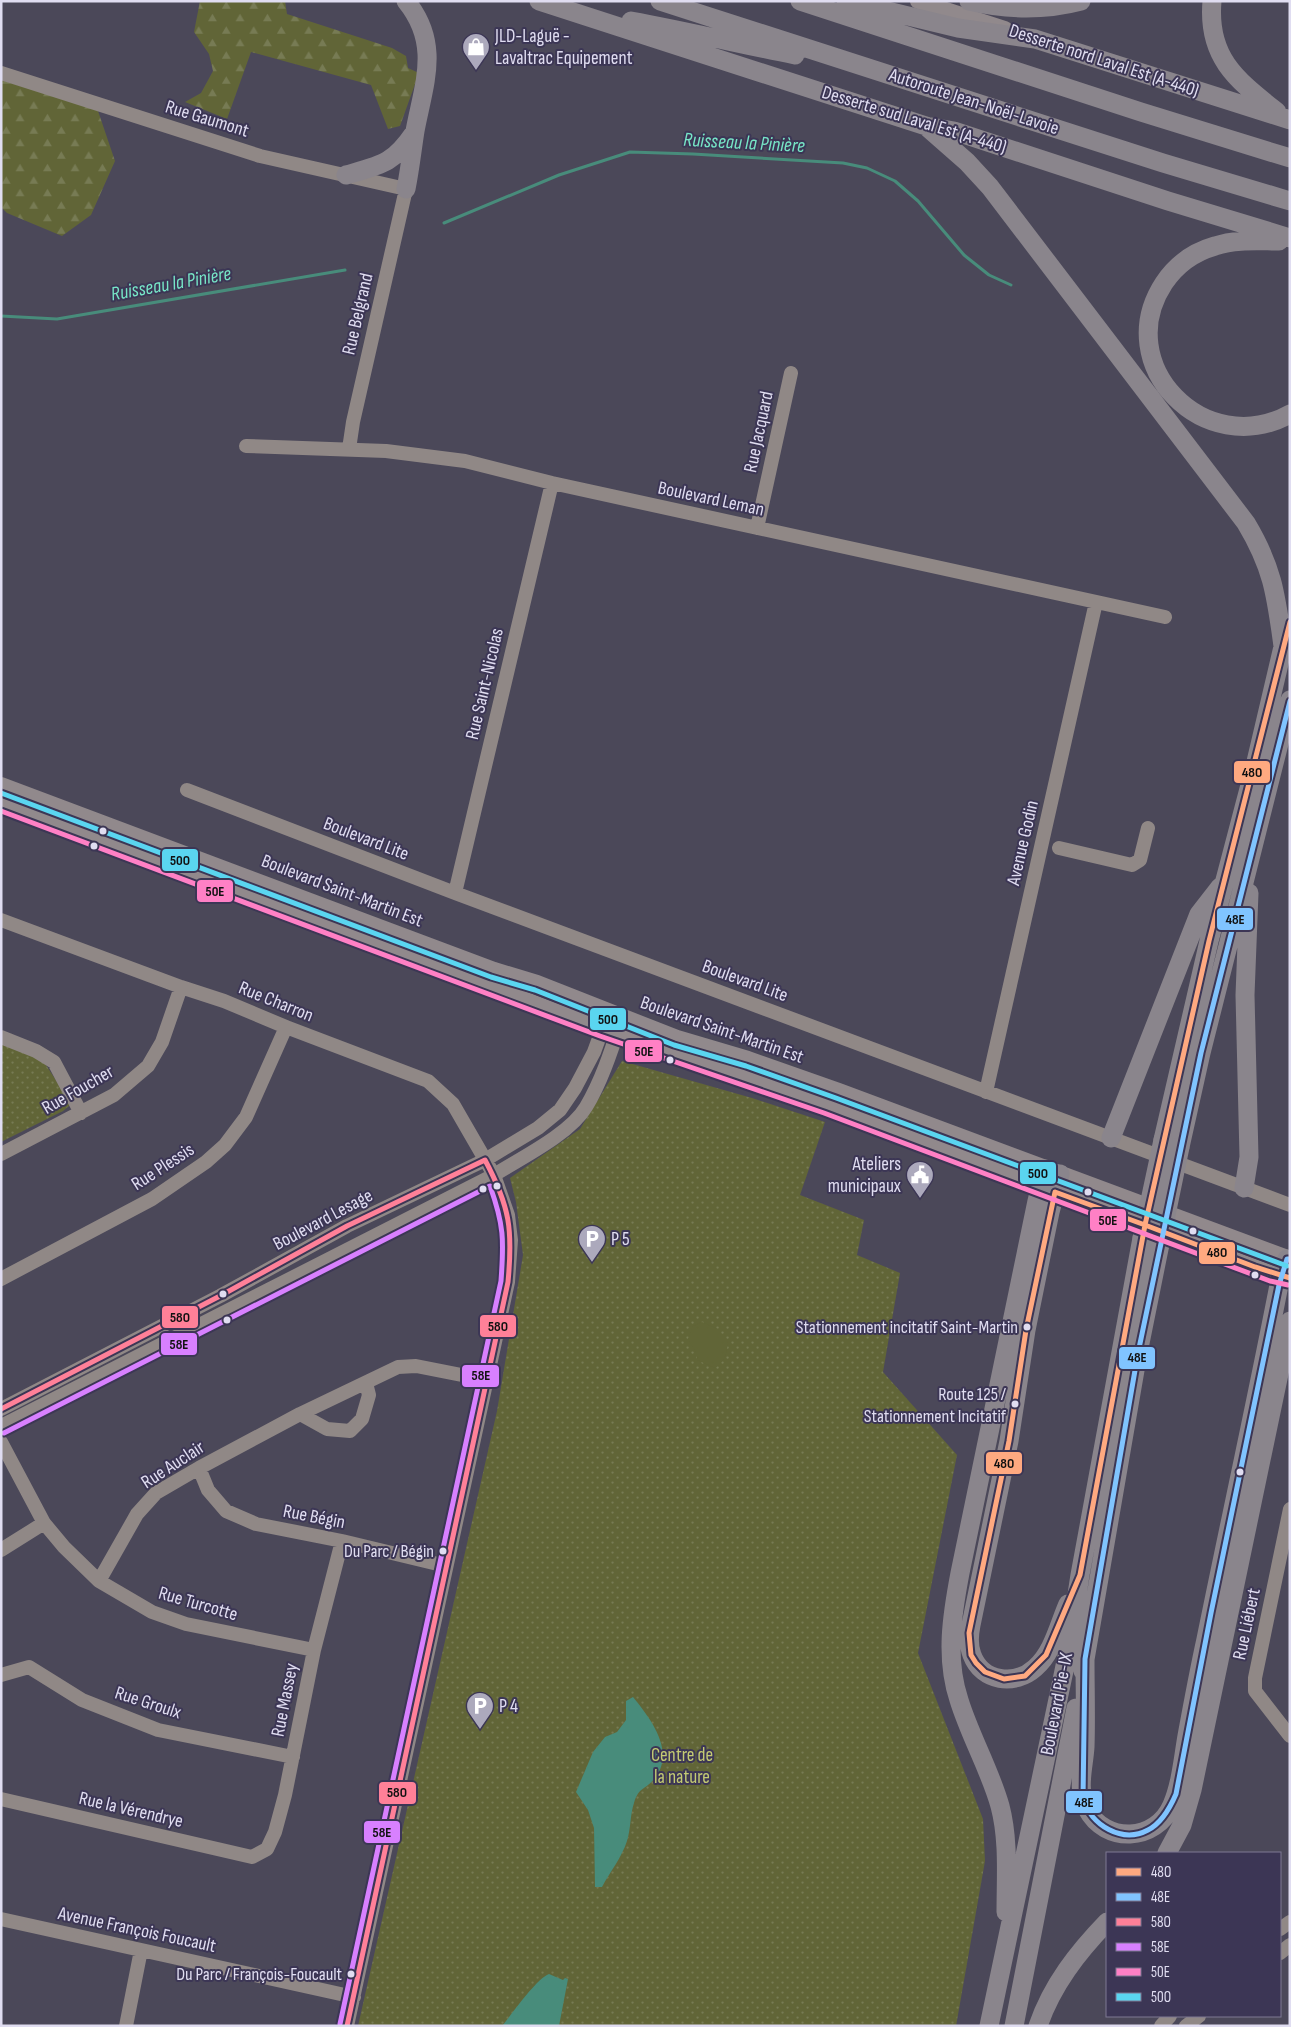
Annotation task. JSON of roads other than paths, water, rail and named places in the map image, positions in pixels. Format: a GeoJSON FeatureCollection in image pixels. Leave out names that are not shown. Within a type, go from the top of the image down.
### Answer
{"type":"FeatureCollection","features":[{"type":"Feature","properties":{"kind":"highway"},"geometry":{"type":"LineString","coordinates":[[406,1],[422,28],[428,54],[426,87],[415,132],[406,189]]}},
{"type":"Feature","properties":{"kind":"highway","name":"Desserte sud Laval Est (A-440)"},"geometry":{"type":"LineString","coordinates":[[539,1],[926,126],[954,131],[1290,239]]}},
{"type":"Feature","properties":{"kind":"highway","name":"Autoroute Jean-Noël-Lavoie"},"geometry":{"type":"LineString","coordinates":[[660,1],[1172,166],[1290,201]]}},
{"type":"Feature","properties":{"kind":"highway"},"geometry":{"type":"LineString","coordinates":[[800,1],[1141,112],[1290,158]]}},
{"type":"Feature","properties":{"kind":"highway"},"geometry":{"type":"LineString","coordinates":[[846,1],[958,28],[1036,39]]}},
{"type":"Feature","properties":{"kind":"highway"},"geometry":{"type":"LineString","coordinates":[[969,1],[991,6],[1021,9],[1050,7],[1081,1]]}},
{"type":"Feature","properties":{"kind":"highway"},"geometry":{"type":"LineString","coordinates":[[1212,1],[1213,32],[1223,62],[1242,84],[1288,119]]}},
{"type":"Feature","properties":{"kind":"highway"},"geometry":{"type":"LineString","coordinates":[[559,8],[687,31],[731,43],[879,71]]}},
{"type":"Feature","properties":{"kind":"highway","name":"Desserte nord Laval Est (A-440)"},"geometry":{"type":"LineString","coordinates":[[1036,39],[1288,119]]}},
{"type":"Feature","properties":{"kind":"highway"},"geometry":{"type":"LineString","coordinates":[[926,126],[967,162],[990,187],[1246,524],[1261,550],[1272,577],[1282,646]]}},
{"type":"Feature","properties":{"kind":"highway"},"geometry":{"type":"LineString","coordinates":[[346,175],[379,166],[390,160],[402,150],[415,132]]}},
{"type":"Feature","properties":{"kind":"highway"},"geometry":{"type":"LineString","coordinates":[[1290,239],[1227,243],[1213,246],[1192,256],[1173,272],[1159,292],[1151,315],[1149,332],[1153,359],[1161,379],[1174,396],[1196,415],[1219,424],[1244,427],[1268,424],[1290,414]]}},
{"type":"Feature","properties":{"kind":"highway","name":"Boulevard Pie-IX"},"geometry":{"type":"LineString","coordinates":[[989,2026],[1069,1647],[1080,1575],[1142,1238],[1163,1140],[1225,880],[1290,620]]}},
{"type":"Feature","properties":{"kind":"highway","name":"Boulevard Pie-IX"},"geometry":{"type":"LineString","coordinates":[[1014,2026],[1065,1774],[1138,1353],[1180,1147],[1201,1053],[1290,700]]}},
{"type":"Feature","properties":{"kind":"highway"},"geometry":{"type":"LineString","coordinates":[[1244,1188],[1249,1157],[1245,986],[1249,859]]}},
{"type":"Feature","properties":{"kind":"highway"},"geometry":{"type":"LineString","coordinates":[[1111,1138],[1199,914],[1225,880]]}},
{"type":"Feature","properties":{"kind":"highway"},"geometry":{"type":"LineString","coordinates":[[1050,1180],[1009,1441],[969,1633],[970,1651],[979,1666],[989,1674],[1004,1680],[1021,1677],[1035,1668],[1044,1658],[1052,1643],[1080,1575]]}},
{"type":"Feature","properties":{"kind":"highway"},"geometry":{"type":"LineString","coordinates":[[1006,1948],[1006,1850],[1004,1826],[997,1796],[958,1699],[952,1671],[951,1638],[959,1579],[1050,1180]]}},
{"type":"Feature","properties":{"kind":"highway"},"geometry":{"type":"LineString","coordinates":[[1085,1659],[1085,1748],[1082,1786],[1084,1802],[1093,1818],[1108,1829],[1127,1835],[1142,1833],[1158,1825],[1166,1816],[1178,1787],[1205,1642],[1287,1268]]}},
{"type":"Feature","properties":{"kind":"highway"},"geometry":{"type":"LineString","coordinates":[[1167,1852],[1184,1818],[1192,1790],[1290,1321]]}},
{"type":"Feature","properties":{"kind":"highway"},"geometry":{"type":"LineString","coordinates":[[1038,2026],[1049,2000],[1063,1975],[1088,1942],[1106,1923]]}},
{"type":"Feature","properties":{"kind":"main road","name":"Desserte nord Laval Est (A-440)"},"geometry":{"type":"LineString","coordinates":[[918,1],[1036,39]]}},
{"type":"Feature","properties":{"kind":"main road","name":"Boulevard Saint-Martin Est"},"geometry":{"type":"LineString","coordinates":[[1,784],[677,1038],[748,1059],[839,1091],[1050,1180]]}},
{"type":"Feature","properties":{"kind":"main road","name":"Boulevard Saint-Martin Est"},"geometry":{"type":"LineString","coordinates":[[1,802],[610,1031],[1050,1180],[1287,1268]]}},
{"type":"Feature","properties":{"kind":"street","name":"Rue Gaumont"},"geometry":{"type":"LineString","coordinates":[[1,73],[260,156],[406,189]]}},
{"type":"Feature","properties":{"kind":"street","name":"Rue Belgrand"},"geometry":{"type":"LineString","coordinates":[[349,449],[353,422],[406,189]]}},
{"type":"Feature","properties":{"kind":"street","name":"Rue Jacquard"},"geometry":{"type":"LineString","coordinates":[[757,528],[791,373]]}},
{"type":"Feature","properties":{"kind":"street","name":"Boulevard Leman"},"geometry":{"type":"LineString","coordinates":[[246,446],[349,449],[465,461],[552,483],[1165,617]]}},
{"type":"Feature","properties":{"kind":"street","name":"Rue Saint-Nicolas"},"geometry":{"type":"LineString","coordinates":[[455,893],[552,483]]}},
{"type":"Feature","properties":{"kind":"street","name":"Avenue Godin"},"geometry":{"type":"LineString","coordinates":[[986,1092],[1096,602]]}},
{"type":"Feature","properties":{"kind":"street","name":"Boulevard Lite"},"geometry":{"type":"LineString","coordinates":[[187,790],[455,893],[1290,1205]]}},
{"type":"Feature","properties":{"kind":"street"},"geometry":{"type":"LineString","coordinates":[[1059,848],[1132,865],[1140,860],[1148,828]]}},
{"type":"Feature","properties":{"kind":"street","name":"Rue Charron"},"geometry":{"type":"LineString","coordinates":[[1,920],[181,987],[224,1001],[286,1027],[428,1081],[453,1104],[494,1175],[508,1215],[511,1240],[508,1282],[347,2026]]}},
{"type":"Feature","properties":{"kind":"street","name":"Rue Foucher"},"geometry":{"type":"LineString","coordinates":[[1,1154],[114,1095],[148,1066],[162,1042],[181,987]]}},
{"type":"Feature","properties":{"kind":"street","name":"Boulevard Lesage"},"geometry":{"type":"LineString","coordinates":[[1,1426],[494,1175],[545,1144],[574,1122],[586,1107],[616,1014]]}},
{"type":"Feature","properties":{"kind":"street","name":"Rue Plessis"},"geometry":{"type":"LineString","coordinates":[[1,1279],[152,1199],[206,1162],[225,1145],[246,1117],[286,1027]]}},
{"type":"Feature","properties":{"kind":"street","name":"Boulevard Lesage"},"geometry":{"type":"LineString","coordinates":[[1,1409],[220,1296],[347,1226],[485,1160],[538,1128],[560,1110],[575,1088],[594,1052],[610,1031]]}},
{"type":"Feature","properties":{"kind":"street"},"geometry":{"type":"LineString","coordinates":[[1,1038],[36,1051],[54,1062],[81,1113]]}},
{"type":"Feature","properties":{"kind":"street","name":"Rue Auclair"},"geometry":{"type":"LineString","coordinates":[[99,1581],[138,1514],[156,1493],[300,1414],[398,1367],[416,1366],[487,1380]]}},
{"type":"Feature","properties":{"kind":"street"},"geometry":{"type":"LineString","coordinates":[[300,1414],[327,1429],[350,1431],[362,1419],[369,1395],[366,1382]]}},
{"type":"Feature","properties":{"kind":"street","name":"Rue Turcotte"},"geometry":{"type":"LineString","coordinates":[[1,1442],[44,1523],[64,1547],[99,1581],[152,1612],[186,1624],[314,1650]]}},
{"type":"Feature","properties":{"kind":"street","name":"Rue Bégin"},"geometry":{"type":"LineString","coordinates":[[199,1468],[208,1490],[226,1511],[256,1524],[342,1541],[446,1566]]}},
{"type":"Feature","properties":{"kind":"street","name":"Rue Liébert"},"geometry":{"type":"LineString","coordinates":[[1290,1509],[1255,1678],[1255,1691],[1290,1736]]}},
{"type":"Feature","properties":{"kind":"street"},"geometry":{"type":"LineString","coordinates":[[1,1550],[44,1523]]}},
{"type":"Feature","properties":{"kind":"street","name":"Rue Massey"},"geometry":{"type":"LineString","coordinates":[[252,1857],[267,1849],[275,1832],[293,1757],[314,1650],[342,1541]]}},
{"type":"Feature","properties":{"kind":"street","name":"Rue Groulx"},"geometry":{"type":"LineString","coordinates":[[1,1675],[29,1667],[82,1700],[158,1730],[293,1757]]}},
{"type":"Feature","properties":{"kind":"street","name":"Rue la Vérendrye"},"geometry":{"type":"LineString","coordinates":[[1,1799],[252,1857]]}},
{"type":"Feature","properties":{"kind":"street","name":"Avenue François Foucault"},"geometry":{"type":"LineString","coordinates":[[1,1919],[354,1997]]}},
{"type":"Feature","properties":{"kind":"street"},"geometry":{"type":"LineString","coordinates":[[126,2026],[141,1950]]}},
{"type":"Feature","properties":{"kind":"street"},"geometry":{"type":"LineString","coordinates":[[1160,2026],[1169,2017]]}},
{"type":"Feature","properties":{"kind":"street"},"geometry":{"type":"LineString","coordinates":[[1186,2026],[1197,2017]]}},
{"type":"Feature","properties":{"kind":"waterway","name":"Ruisseau la Pinière"},"geometry":{"type":"LineString","coordinates":[[444,223],[559,175],[630,152],[843,163],[867,168],[895,181],[918,201],[964,255],[989,275],[1011,285]]}},
{"type":"Feature","properties":{"kind":"waterway","name":"Ruisseau la Pinière"},"geometry":{"type":"LineString","coordinates":[[1,316],[57,319],[345,270]]}},
{"type":"Feature","properties":{"kind":"place","name":"JLD-Laguë - Lavaltrac Equipement"},"geometry":{"type":"Point","coordinates":[476,71]}},
{"type":"Feature","properties":{"kind":"place","name":"Ateliers municipaux"},"geometry":{"type":"Point","coordinates":[920,1199]}},
{"type":"Feature","properties":{"kind":"place","name":"P 5"},"geometry":{"type":"Point","coordinates":[592,1263]}},
{"type":"Feature","properties":{"kind":"place","name":"Stationnement incitatif Saint-Martin"},"geometry":{"type":"Point","coordinates":[1027,1327]}},
{"type":"Feature","properties":{"kind":"place","name":"Route 125 / Stationnement Incitatif"},"geometry":{"type":"Point","coordinates":[1015,1404]}},
{"type":"Feature","properties":{"kind":"place","name":"Du Parc / Bégin"},"geometry":{"type":"Point","coordinates":[443,1551]}},
{"type":"Feature","properties":{"kind":"place","name":"P 4"},"geometry":{"type":"Point","coordinates":[480,1730]}},
{"type":"Feature","properties":{"kind":"place","name":"Du Parc / François-Foucault"},"geometry":{"type":"Point","coordinates":[351,1974]}},
{"type":"Feature","properties":{"kind":"park label","name":"Centre de la nature"},"geometry":{"type":"Point","coordinates":[682,1766]}}]}
